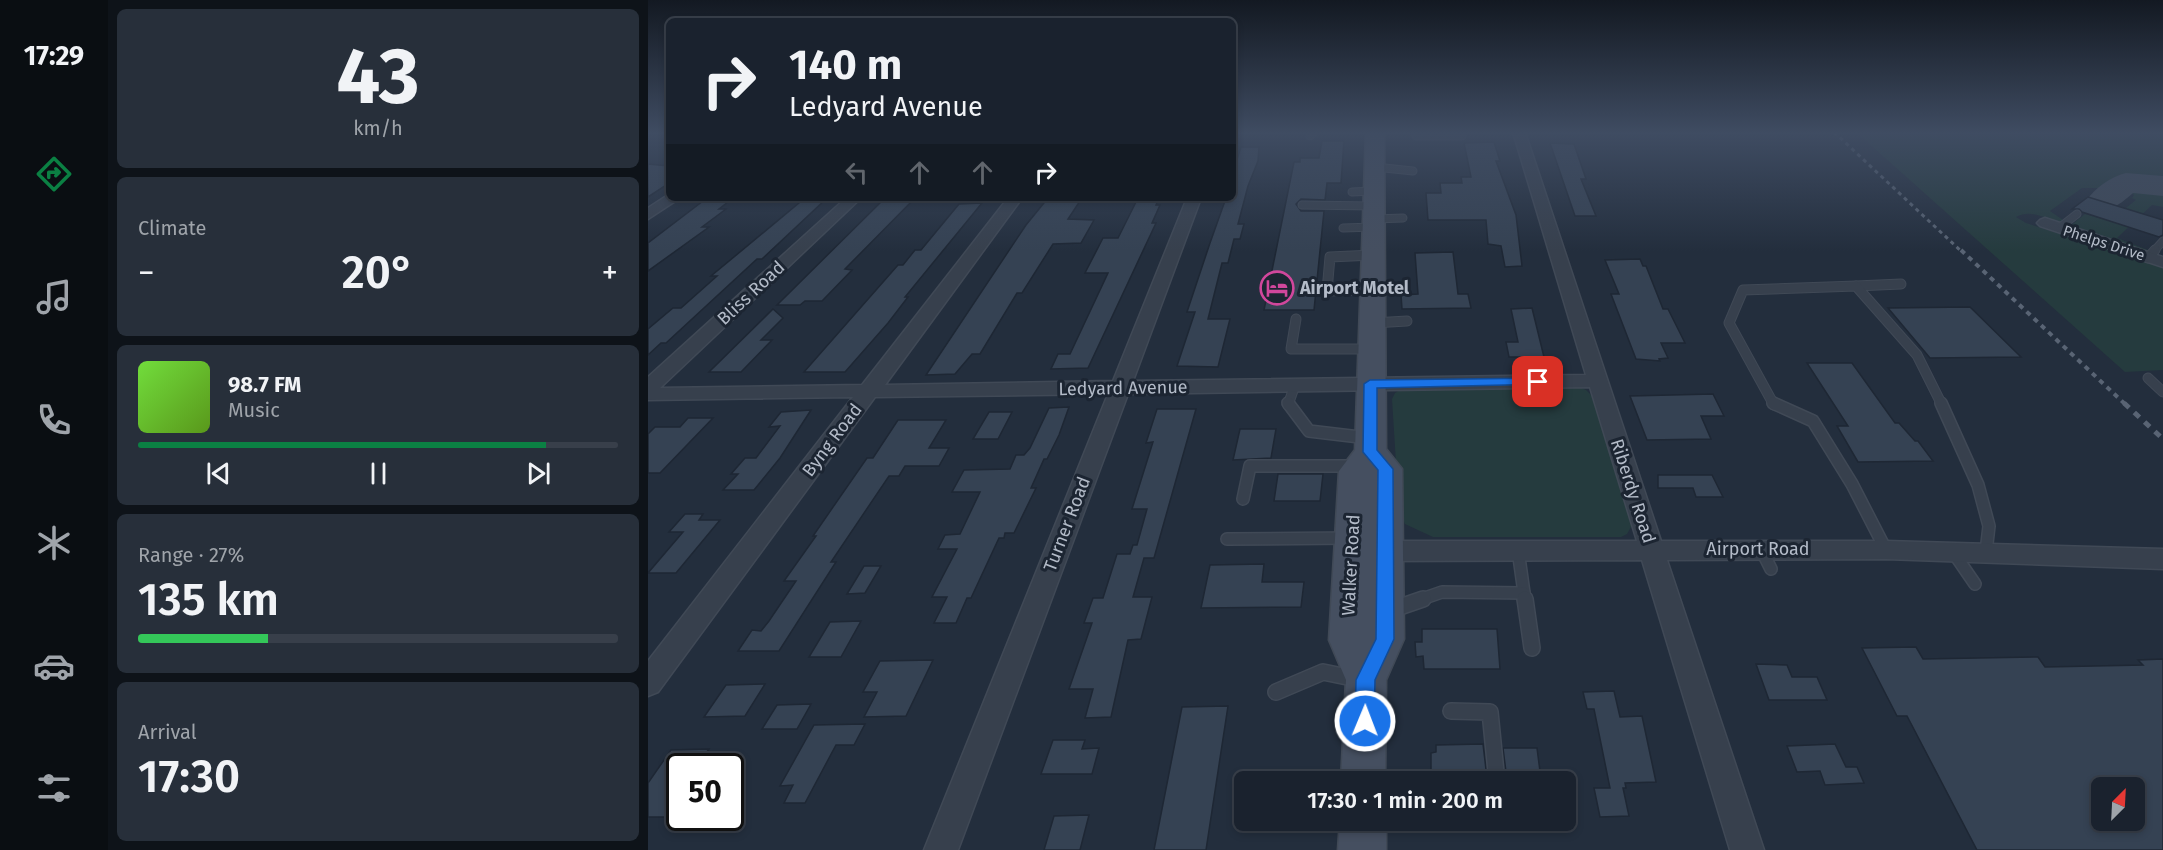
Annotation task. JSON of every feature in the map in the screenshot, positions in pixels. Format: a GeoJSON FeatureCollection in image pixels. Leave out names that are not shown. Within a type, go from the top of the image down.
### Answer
{"type":"FeatureCollection","features":[{"type":"Feature","properties":{"kind":"main road","name":"Walker Road"},"geometry":{"type":"LineString","coordinates":[[1364,771],[1366,680],[1385,639],[1385,612],[1364,546],[1355,471],[1367,452],[1372,349],[1373,255],[1370,200],[1372,172]]}},
{"type":"Feature","properties":{"kind":"main road","name":"Walker Road"},"geometry":{"type":"LineString","coordinates":[[1364,546],[1348,640],[1366,680]]}},
{"type":"Feature","properties":{"kind":"main road"},"geometry":{"type":"LineString","coordinates":[[1362,850],[1363,831]]}},
{"type":"Feature","properties":{"kind":"street","name":"Riberdy Road"},"geometry":{"type":"LineString","coordinates":[[1532,172],[1747,850]]}},
{"type":"Feature","properties":{"kind":"street"},"geometry":{"type":"LineString","coordinates":[[648,215],[669,201]]}},
{"type":"Feature","properties":{"kind":"street","name":"Bliss Road"},"geometry":{"type":"LineString","coordinates":[[648,388],[851,201]]}},
{"type":"Feature","properties":{"kind":"street","name":"Byng Road"},"geometry":{"type":"LineString","coordinates":[[648,683],[1013,201]]}},
{"type":"Feature","properties":{"kind":"street","name":"Turner Road"},"geometry":{"type":"LineString","coordinates":[[941,850],[1193,201]]}},
{"type":"Feature","properties":{"kind":"street","name":"Phelps Drive"},"geometry":{"type":"LineString","coordinates":[[2052,226],[2156,260]]}},
{"type":"Feature","properties":{"kind":"street","name":"Ledyard Avenue"},"geometry":{"type":"LineString","coordinates":[[648,394],[1598,381]]}},
{"type":"Feature","properties":{"kind":"street","name":"Airport Road"},"geometry":{"type":"LineString","coordinates":[[1364,546],[1518,550],[1651,549],[1766,559],[1886,550],[2163,559]]}},
{"type":"Feature","properties":{"kind":"lane"},"geometry":{"type":"LineString","coordinates":[[1343,228],[1370,200],[1412,172]]}},
{"type":"Feature","properties":{"kind":"lane"},"geometry":{"type":"LineString","coordinates":[[1302,205],[1370,200],[1403,219]]}},
{"type":"Feature","properties":{"kind":"lane"},"geometry":{"type":"LineString","coordinates":[[2052,226],[2077,214]]}},
{"type":"Feature","properties":{"kind":"lane"},"geometry":{"type":"LineString","coordinates":[[2156,260],[2163,241]]}},
{"type":"Feature","properties":{"kind":"lane"},"geometry":{"type":"LineString","coordinates":[[1373,255],[1330,257],[1327,291],[1398,290]]}},
{"type":"Feature","properties":{"kind":"lane"},"geometry":{"type":"LineString","coordinates":[[1886,550],[1852,484],[1813,420],[1774,405],[1729,323],[1743,290],[1901,284]]}},
{"type":"Feature","properties":{"kind":"lane"},"geometry":{"type":"LineString","coordinates":[[1856,286],[1917,355],[1934,388],[1978,485],[1989,526],[1986,552]]}},
{"type":"Feature","properties":{"kind":"lane"},"geometry":{"type":"LineString","coordinates":[[1296,319],[1291,349],[1372,349]]}},
{"type":"Feature","properties":{"kind":"lane"},"geometry":{"type":"LineString","coordinates":[[1372,323],[1407,321]]}},
{"type":"Feature","properties":{"kind":"lane"},"geometry":{"type":"LineString","coordinates":[[2148,378],[2163,392]]}},
{"type":"Feature","properties":{"kind":"lane"},"geometry":{"type":"LineString","coordinates":[[1295,385],[1288,404],[1309,431],[1367,452]]}},
{"type":"Feature","properties":{"kind":"lane"},"geometry":{"type":"LineString","coordinates":[[1243,499],[1250,466],[1367,452]]}},
{"type":"Feature","properties":{"kind":"lane"},"geometry":{"type":"LineString","coordinates":[[1227,539],[1364,546]]}},
{"type":"Feature","properties":{"kind":"lane"},"geometry":{"type":"LineString","coordinates":[[1518,550],[1532,648]]}},
{"type":"Feature","properties":{"kind":"lane"},"geometry":{"type":"LineString","coordinates":[[1953,551],[1974,585]]}},
{"type":"Feature","properties":{"kind":"lane"},"geometry":{"type":"LineString","coordinates":[[1385,612],[1442,592],[1524,592]]}},
{"type":"Feature","properties":{"kind":"lane"},"geometry":{"type":"LineString","coordinates":[[1276,692],[1323,672],[1366,680]]}},
{"type":"Feature","properties":{"kind":"lane"},"geometry":{"type":"LineString","coordinates":[[1451,711],[1490,712],[1496,771]]}},
{"type":"Feature","properties":{"kind":"green space"},"geometry":{"type":"Polygon","coordinates":[[[1900,172],[2163,172],[2163,183],[2149,184],[2129,181],[2109,188],[2082,188],[2050,211],[2063,220],[2059,223],[2032,214],[2016,217],[2026,223],[2163,266],[2163,370],[2125,372],[1900,172]]]}},
{"type":"Feature","properties":{"kind":"green space"},"geometry":{"type":"Polygon","coordinates":[[[2130,186],[2163,189],[2163,207],[2152,205],[2117,238],[2148,250],[2143,252],[2069,227],[2085,214],[2109,221],[2136,200],[2132,198],[2134,195],[2127,189],[2130,186]]]}},
{"type":"Feature","properties":{"kind":"green space"},"geometry":{"type":"Polygon","coordinates":[[[1576,386],[1586,390],[1594,398],[1632,525],[1627,534],[1621,537],[1433,537],[1405,524],[1399,511],[1392,399],[1395,393],[1403,388],[1576,386]]]}},
{"type":"Feature","properties":{"kind":"building"},"geometry":{"type":"Polygon","coordinates":[[[648,172],[666,172],[666,185],[648,197],[648,172]]]}},
{"type":"Feature","properties":{"kind":"building"},"geometry":{"type":"Polygon","coordinates":[[[1236,172],[1254,172],[1238,224],[1244,224],[1240,239],[1234,239],[1228,263],[1222,263],[1208,319],[1230,319],[1218,367],[1177,366],[1195,312],[1187,312],[1225,201],[1236,201],[1236,172]]]}},
{"type":"Feature","properties":{"kind":"building"},"geometry":{"type":"Polygon","coordinates":[[[1292,172],[1342,172],[1341,183],[1327,183],[1325,200],[1301,199],[1296,204],[1301,211],[1324,211],[1314,310],[1264,310],[1292,172]]]}},
{"type":"Feature","properties":{"kind":"building"},"geometry":{"type":"Polygon","coordinates":[[[1470,172],[1500,172],[1516,215],[1522,266],[1505,267],[1501,246],[1488,244],[1486,220],[1428,220],[1426,193],[1441,193],[1440,183],[1462,183],[1461,177],[1471,177],[1470,172]]]}},
{"type":"Feature","properties":{"kind":"building"},"geometry":{"type":"Polygon","coordinates":[[[1560,172],[1583,172],[1586,179],[1581,179],[1596,216],[1575,216],[1560,172]]]}},
{"type":"Feature","properties":{"kind":"building"},"geometry":{"type":"Polygon","coordinates":[[[2088,197],[2163,220],[2163,235],[2159,237],[2082,212],[2079,209],[2072,209],[2088,197]]]}},
{"type":"Feature","properties":{"kind":"building"},"geometry":{"type":"Polygon","coordinates":[[[703,201],[729,201],[719,209],[726,209],[702,227],[709,227],[648,271],[648,243],[703,201]]]}},
{"type":"Feature","properties":{"kind":"building"},"geometry":{"type":"Polygon","coordinates":[[[801,201],[824,201],[762,259],[757,259],[666,343],[661,343],[648,355],[648,329],[673,308],[681,308],[717,276],[711,276],[801,201]]]}},
{"type":"Feature","properties":{"kind":"building"},"geometry":{"type":"Polygon","coordinates":[[[882,201],[912,201],[845,269],[852,270],[822,301],[805,301],[800,305],[777,305],[882,201]]]}},
{"type":"Feature","properties":{"kind":"building"},"geometry":{"type":"Polygon","coordinates":[[[1046,201],[1080,201],[1068,219],[1094,220],[1081,243],[1053,244],[1022,293],[1017,293],[980,354],[972,354],[955,374],[926,375],[1026,225],[1046,201]]]}},
{"type":"Feature","properties":{"kind":"building"},"geometry":{"type":"Polygon","coordinates":[[[1136,201],[1158,201],[1156,205],[1160,205],[1152,223],[1156,223],[1088,368],[1051,369],[1058,354],[1070,354],[1108,273],[1085,273],[1103,238],[1118,238],[1136,201]]]}},
{"type":"Feature","properties":{"kind":"building"},"geometry":{"type":"Polygon","coordinates":[[[982,203],[905,297],[908,297],[888,323],[845,372],[804,372],[898,265],[903,265],[915,250],[921,250],[959,204],[982,203]]]}},
{"type":"Feature","properties":{"kind":"building"},"geometry":{"type":"Polygon","coordinates":[[[1453,252],[1458,294],[1468,294],[1471,308],[1402,309],[1401,295],[1418,294],[1415,253],[1453,252]]]}},
{"type":"Feature","properties":{"kind":"building"},"geometry":{"type":"Polygon","coordinates":[[[1640,259],[1643,266],[1646,266],[1663,309],[1668,309],[1685,343],[1661,343],[1668,358],[1659,359],[1660,361],[1636,359],[1611,294],[1619,294],[1605,260],[1640,259]]]}},
{"type":"Feature","properties":{"kind":"building"},"geometry":{"type":"Polygon","coordinates":[[[1970,307],[2021,357],[1930,358],[1888,308],[1970,307]]]}},
{"type":"Feature","properties":{"kind":"building"},"geometry":{"type":"Polygon","coordinates":[[[1532,308],[1544,357],[1509,357],[1506,342],[1518,342],[1511,309],[1532,308]]]}},
{"type":"Feature","properties":{"kind":"building"},"geometry":{"type":"Polygon","coordinates":[[[773,309],[783,318],[761,340],[772,340],[741,372],[709,372],[773,309]]]}},
{"type":"Feature","properties":{"kind":"building"},"geometry":{"type":"Polygon","coordinates":[[[1807,363],[1852,363],[1895,423],[1899,423],[1915,441],[1918,441],[1933,461],[1858,462],[1837,426],[1848,426],[1807,363]]]}},
{"type":"Feature","properties":{"kind":"building"},"geometry":{"type":"Polygon","coordinates":[[[1713,394],[1724,416],[1701,416],[1711,439],[1647,440],[1630,396],[1713,394]]]}},
{"type":"Feature","properties":{"kind":"building"},"geometry":{"type":"Polygon","coordinates":[[[1069,407],[1059,435],[1047,459],[1044,459],[1031,488],[1036,488],[1014,533],[1005,533],[1004,538],[999,538],[971,598],[967,598],[956,623],[934,623],[947,597],[932,597],[957,549],[938,549],[945,535],[960,534],[980,492],[952,492],[964,470],[1010,469],[1016,455],[1024,455],[1030,448],[1049,408],[1069,407]]]}},
{"type":"Feature","properties":{"kind":"building"},"geometry":{"type":"Polygon","coordinates":[[[1157,409],[1196,409],[1154,558],[1144,558],[1133,597],[1152,597],[1141,639],[1128,640],[1111,717],[1085,718],[1093,689],[1069,689],[1092,623],[1084,623],[1093,598],[1103,598],[1117,554],[1130,554],[1133,545],[1137,545],[1147,509],[1132,509],[1153,442],[1146,443],[1157,409]]]}},
{"type":"Feature","properties":{"kind":"building"},"geometry":{"type":"Polygon","coordinates":[[[811,410],[780,458],[754,490],[723,490],[738,474],[731,474],[745,458],[756,458],[780,426],[769,427],[781,412],[811,410]]]}},
{"type":"Feature","properties":{"kind":"building"},"geometry":{"type":"Polygon","coordinates":[[[989,412],[1012,412],[998,439],[973,439],[989,412]]]}},
{"type":"Feature","properties":{"kind":"building"},"geometry":{"type":"Polygon","coordinates":[[[688,418],[713,418],[660,473],[648,473],[648,434],[655,427],[680,427],[688,418]]]}},
{"type":"Feature","properties":{"kind":"building"},"geometry":{"type":"Polygon","coordinates":[[[898,420],[946,420],[929,448],[949,448],[939,466],[905,466],[899,476],[889,476],[831,562],[836,562],[779,651],[738,651],[752,630],[761,631],[769,621],[796,581],[784,581],[867,458],[873,458],[898,420]]]}},
{"type":"Feature","properties":{"kind":"building"},"geometry":{"type":"Polygon","coordinates":[[[1240,429],[1276,429],[1271,458],[1233,460],[1240,429]]]}},
{"type":"Feature","properties":{"kind":"building"},"geometry":{"type":"Polygon","coordinates":[[[1278,474],[1323,474],[1320,501],[1274,501],[1278,474]]]}},
{"type":"Feature","properties":{"kind":"building"},"geometry":{"type":"Polygon","coordinates":[[[1658,475],[1712,475],[1723,497],[1696,497],[1693,488],[1658,488],[1658,475]]]}},
{"type":"Feature","properties":{"kind":"building"},"geometry":{"type":"Polygon","coordinates":[[[685,514],[703,514],[699,520],[720,520],[676,573],[648,573],[683,532],[669,532],[685,514]]]}},
{"type":"Feature","properties":{"kind":"building"},"geometry":{"type":"Polygon","coordinates":[[[1264,564],[1262,582],[1304,582],[1301,607],[1201,608],[1210,565],[1264,564]]]}},
{"type":"Feature","properties":{"kind":"building"},"geometry":{"type":"Polygon","coordinates":[[[864,566],[881,566],[865,593],[847,594],[864,566]]]}},
{"type":"Feature","properties":{"kind":"building"},"geometry":{"type":"Polygon","coordinates":[[[861,621],[841,657],[809,657],[830,622],[861,621]]]}},
{"type":"Feature","properties":{"kind":"building"},"geometry":{"type":"Polygon","coordinates":[[[1422,629],[1497,629],[1500,669],[1424,669],[1423,656],[1416,657],[1415,642],[1422,642],[1422,629]]]}},
{"type":"Feature","properties":{"kind":"building"},"geometry":{"type":"Polygon","coordinates":[[[1916,647],[1923,659],[2038,657],[2045,667],[2143,665],[2138,660],[2163,659],[2163,850],[1977,850],[1907,716],[1897,716],[1862,648],[1916,647]]]}},
{"type":"Feature","properties":{"kind":"building"},"geometry":{"type":"Polygon","coordinates":[[[933,660],[906,716],[864,717],[877,692],[863,692],[880,661],[933,660]]]}},
{"type":"Feature","properties":{"kind":"building"},"geometry":{"type":"Polygon","coordinates":[[[1756,664],[1787,665],[1792,677],[1817,677],[1827,700],[1769,700],[1756,664]]]}},
{"type":"Feature","properties":{"kind":"building"},"geometry":{"type":"Polygon","coordinates":[[[765,684],[745,716],[704,717],[726,685],[765,684]]]}},
{"type":"Feature","properties":{"kind":"building"},"geometry":{"type":"Polygon","coordinates":[[[1614,691],[1620,717],[1642,716],[1656,782],[1625,783],[1626,788],[1623,788],[1629,816],[1600,817],[1594,788],[1610,788],[1594,709],[1587,709],[1583,692],[1614,691]]]}},
{"type":"Feature","properties":{"kind":"building"},"geometry":{"type":"Polygon","coordinates":[[[811,704],[797,729],[762,729],[777,705],[811,704]]]}},
{"type":"Feature","properties":{"kind":"building"},"geometry":{"type":"Polygon","coordinates":[[[1228,706],[1206,850],[1154,850],[1182,707],[1228,706]]]}},
{"type":"Feature","properties":{"kind":"building"},"geometry":{"type":"Polygon","coordinates":[[[865,724],[854,745],[836,745],[805,803],[784,803],[793,785],[780,786],[814,725],[865,724]]]}},
{"type":"Feature","properties":{"kind":"building"},"geometry":{"type":"Polygon","coordinates":[[[1053,740],[1085,740],[1082,749],[1099,748],[1092,774],[1041,774],[1053,740]]]}},
{"type":"Feature","properties":{"kind":"building"},"geometry":{"type":"Polygon","coordinates":[[[1483,744],[1486,771],[1431,771],[1431,753],[1436,752],[1436,745],[1483,744]]]}},
{"type":"Feature","properties":{"kind":"building"},"geometry":{"type":"Polygon","coordinates":[[[1835,744],[1846,767],[1857,767],[1864,783],[1825,785],[1820,771],[1797,772],[1787,746],[1835,744]]]}},
{"type":"Feature","properties":{"kind":"building"},"geometry":{"type":"Polygon","coordinates":[[[1503,748],[1537,748],[1540,771],[1506,771],[1503,748]]]}},
{"type":"Feature","properties":{"kind":"building"},"geometry":{"type":"Polygon","coordinates":[[[709,749],[706,753],[669,753],[671,750],[709,749]]]}},
{"type":"Feature","properties":{"kind":"building"},"geometry":{"type":"Polygon","coordinates":[[[666,757],[665,817],[648,817],[648,783],[666,757]]]}},
{"type":"Feature","properties":{"kind":"building"},"geometry":{"type":"Polygon","coordinates":[[[1089,815],[1080,850],[1044,850],[1054,816],[1089,815]]]}},
{"type":"Feature","properties":{"kind":"taxiway"},"geometry":{"type":"LineString","coordinates":[[2103,201],[2126,183],[2163,186]]}},
{"type":"Feature","properties":{"kind":"railway"},"geometry":{"type":"LineString","coordinates":[[1876,172],[1962,252]]}},
{"type":"Feature","properties":{"kind":"railway"},"geometry":{"type":"LineString","coordinates":[[1961,250],[2126,405]]}},
{"type":"Feature","properties":{"kind":"railway"},"geometry":{"type":"LineString","coordinates":[[2124,403],[2163,439]]}},
{"type":"Feature","properties":{"kind":"place","name":"Airport Motel"},"geometry":{"type":"Point","coordinates":[1277,288]}},
{"type":"Feature","properties":{"kind":"route"},"geometry":{"type":"LineString","coordinates":[[1365,721],[1366,680],[1385,639],[1387,518],[1386,469],[1370,452],[1370,384],[1538,382]]}}]}
